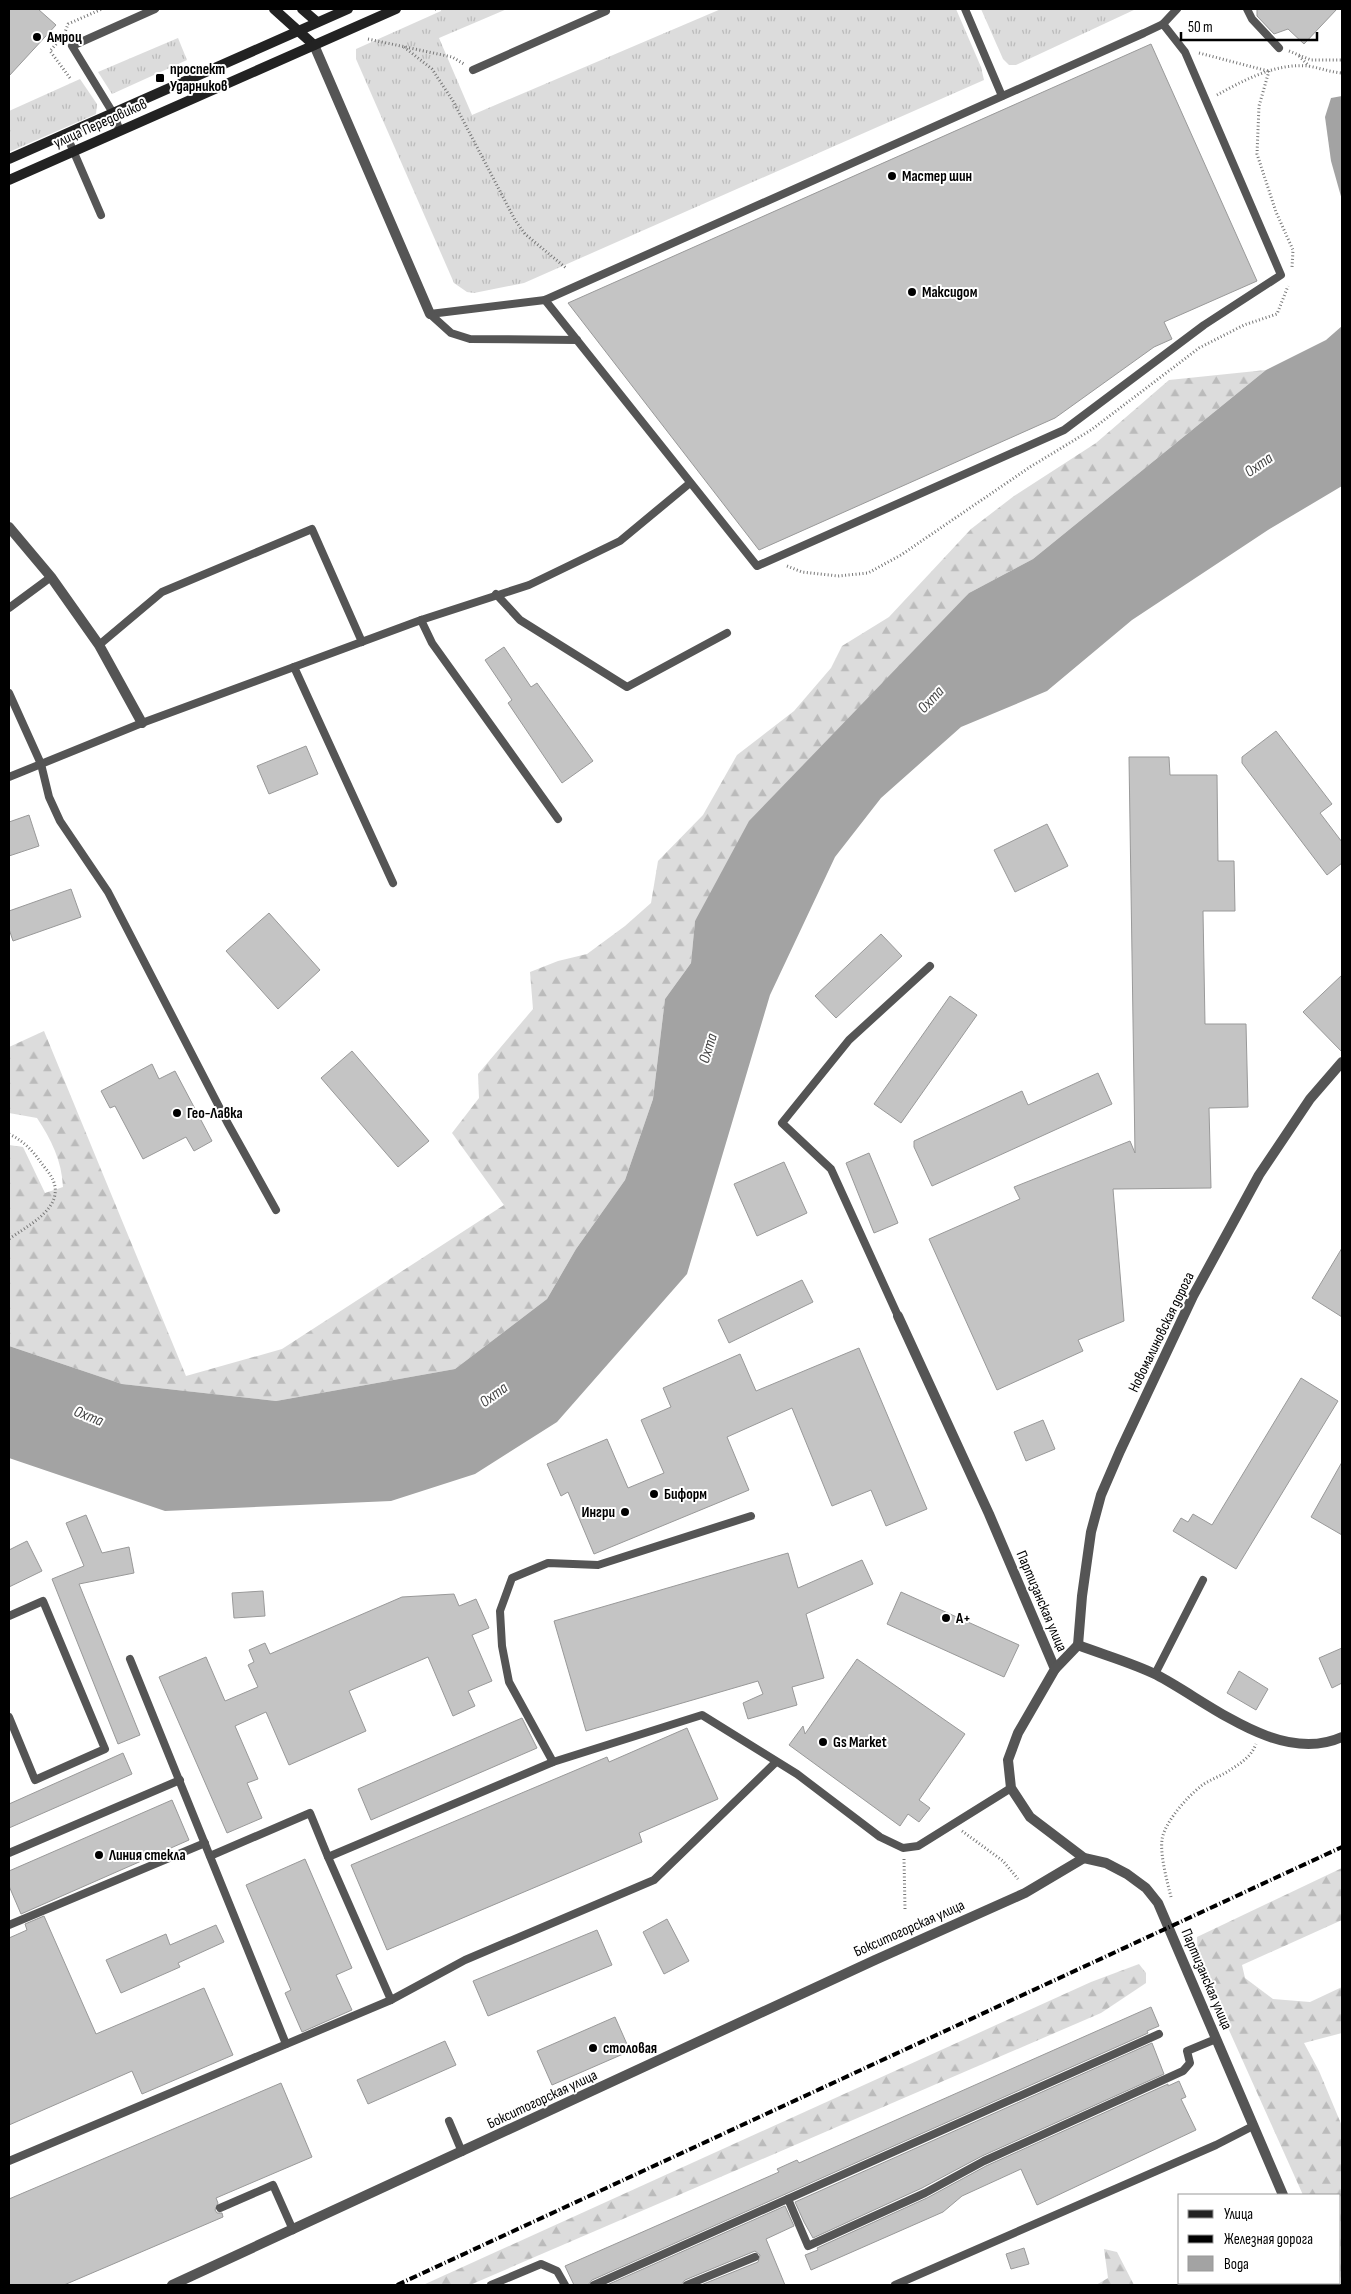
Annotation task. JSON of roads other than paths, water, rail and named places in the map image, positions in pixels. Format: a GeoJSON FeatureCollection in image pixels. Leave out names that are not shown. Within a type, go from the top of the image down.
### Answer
{"type":"FeatureCollection","features":[{"type":"Feature","properties":{"kind":"main road"},"geometry":{"type":"LineString","coordinates":[[274,9],[314,45]]}},
{"type":"Feature","properties":{"kind":"main road"},"geometry":{"type":"LineString","coordinates":[[302,9],[318,22],[314,45]]}},
{"type":"Feature","properties":{"kind":"main road","name":"улица Передовиков"},"geometry":{"type":"LineString","coordinates":[[9,159],[348,9]]}},
{"type":"Feature","properties":{"kind":"main road","name":"улица Передовиков"},"geometry":{"type":"LineString","coordinates":[[9,180],[396,9]]}},
{"type":"Feature","properties":{"kind":"street"},"geometry":{"type":"LineString","coordinates":[[314,45],[430,314]]}},
{"type":"Feature","properties":{"kind":"street"},"geometry":{"type":"LineString","coordinates":[[9,527],[51,577],[99,645],[142,723]]}},
{"type":"Feature","properties":{"kind":"street","name":"Новомалиновская дорога"},"geometry":{"type":"LineString","coordinates":[[1078,1645],[1082,1596],[1091,1532],[1101,1495],[1120,1451],[1193,1296],[1259,1175],[1310,1099],[1342,1062]]}},
{"type":"Feature","properties":{"kind":"street","name":"Партизанская улица"},"geometry":{"type":"LineString","coordinates":[[898,1316],[989,1514],[1055,1669],[1014,1742],[1008,1760],[1011,1788],[1030,1816],[1084,1858],[1106,1863],[1128,1874],[1146,1888],[1158,1903],[1283,2194]]}},
{"type":"Feature","properties":{"kind":"street"},"geometry":{"type":"LineString","coordinates":[[1055,1669],[1078,1645],[1155,1674],[1259,1734],[1283,1743],[1307,1746],[1334,1741],[1342,1737]]}},
{"type":"Feature","properties":{"kind":"street","name":"Бокситогорская улица"},"geometry":{"type":"LineString","coordinates":[[172,2285],[866,1964],[1025,1893],[1084,1858]]}},
{"type":"Feature","properties":{"kind":"lane"},"geometry":{"type":"LineString","coordinates":[[120,130],[113,113],[72,46],[155,9]]}},
{"type":"Feature","properties":{"kind":"lane"},"geometry":{"type":"LineString","coordinates":[[966,9],[1002,96]]}},
{"type":"Feature","properties":{"kind":"lane"},"geometry":{"type":"LineString","coordinates":[[430,314],[545,300],[1163,24],[1177,9]]}},
{"type":"Feature","properties":{"kind":"lane"},"geometry":{"type":"LineString","coordinates":[[1247,9],[1252,19],[1279,48]]}},
{"type":"Feature","properties":{"kind":"lane"},"geometry":{"type":"LineString","coordinates":[[473,70],[608,10]]}},
{"type":"Feature","properties":{"kind":"lane"},"geometry":{"type":"LineString","coordinates":[[545,300],[757,566],[1064,430],[1204,325],[1281,275],[1185,52],[1163,24]]}},
{"type":"Feature","properties":{"kind":"lane"},"geometry":{"type":"LineString","coordinates":[[66,134],[101,215]]}},
{"type":"Feature","properties":{"kind":"lane"},"geometry":{"type":"LineString","coordinates":[[430,314],[451,333],[470,339],[577,340]]}},
{"type":"Feature","properties":{"kind":"lane"},"geometry":{"type":"LineString","coordinates":[[9,777],[142,723],[421,620],[529,584],[620,541],[690,483]]}},
{"type":"Feature","properties":{"kind":"lane"},"geometry":{"type":"LineString","coordinates":[[99,645],[162,592],[312,529],[362,642]]}},
{"type":"Feature","properties":{"kind":"lane"},"geometry":{"type":"LineString","coordinates":[[9,608],[51,577]]}},
{"type":"Feature","properties":{"kind":"lane"},"geometry":{"type":"LineString","coordinates":[[496,594],[520,620],[627,687],[727,634]]}},
{"type":"Feature","properties":{"kind":"lane"},"geometry":{"type":"LineString","coordinates":[[421,620],[432,643],[558,818]]}},
{"type":"Feature","properties":{"kind":"lane"},"geometry":{"type":"LineString","coordinates":[[294,667],[393,883]]}},
{"type":"Feature","properties":{"kind":"lane"},"geometry":{"type":"LineString","coordinates":[[9,693],[41,764],[49,797],[60,821],[108,892],[227,1122],[276,1210]]}},
{"type":"Feature","properties":{"kind":"lane"},"geometry":{"type":"LineString","coordinates":[[898,1316],[830,1169],[782,1122],[849,1040],[930,966]]}},
{"type":"Feature","properties":{"kind":"lane"},"geometry":{"type":"LineString","coordinates":[[553,1762],[509,1682],[502,1646],[500,1611],[512,1578],[548,1563],[598,1565],[752,1516]]}},
{"type":"Feature","properties":{"kind":"lane"},"geometry":{"type":"LineString","coordinates":[[1155,1674],[1203,1580]]}},
{"type":"Feature","properties":{"kind":"lane"},"geometry":{"type":"LineString","coordinates":[[9,1616],[44,1601],[104,1749],[36,1780],[9,1717]]}},
{"type":"Feature","properties":{"kind":"lane"},"geometry":{"type":"LineString","coordinates":[[130,1659],[286,2044]]}},
{"type":"Feature","properties":{"kind":"lane"},"geometry":{"type":"LineString","coordinates":[[328,1857],[553,1762],[702,1715],[797,1774],[880,1837],[903,1848],[918,1846],[1011,1788]]}},
{"type":"Feature","properties":{"kind":"lane"},"geometry":{"type":"LineString","coordinates":[[9,2161],[391,2000],[465,1960],[654,1880],[776,1762]]}},
{"type":"Feature","properties":{"kind":"lane"},"geometry":{"type":"LineString","coordinates":[[9,1853],[180,1780]]}},
{"type":"Feature","properties":{"kind":"lane"},"geometry":{"type":"LineString","coordinates":[[210,1856],[310,1813],[391,2000]]}},
{"type":"Feature","properties":{"kind":"lane"},"geometry":{"type":"LineString","coordinates":[[9,1925],[205,1843]]}},
{"type":"Feature","properties":{"kind":"lane"},"geometry":{"type":"LineString","coordinates":[[594,2285],[1159,2034]]}},
{"type":"Feature","properties":{"kind":"lane"},"geometry":{"type":"LineString","coordinates":[[788,2199],[808,2246],[925,2193],[984,2161],[1183,2071],[1190,2063],[1186,2051],[1216,2039]]}},
{"type":"Feature","properties":{"kind":"lane"},"geometry":{"type":"LineString","coordinates":[[449,2121],[462,2152]]}},
{"type":"Feature","properties":{"kind":"lane"},"geometry":{"type":"LineString","coordinates":[[895,2285],[1216,2145],[1253,2126]]}},
{"type":"Feature","properties":{"kind":"lane"},"geometry":{"type":"LineString","coordinates":[[220,2208],[273,2185],[293,2230]]}},
{"type":"Feature","properties":{"kind":"lane"},"geometry":{"type":"LineString","coordinates":[[687,2285],[755,2257]]}},
{"type":"Feature","properties":{"kind":"lane"},"geometry":{"type":"LineString","coordinates":[[491,2285],[541,2264],[557,2271],[565,2285]]}},
{"type":"Feature","properties":{"kind":"water"},"geometry":{"type":"Polygon","coordinates":[[[1342,96],[1342,200],[1331,161],[1325,117],[1331,98],[1342,96]]]}},
{"type":"Feature","properties":{"kind":"water","name":"Охта"},"geometry":{"type":"Polygon","coordinates":[[[1342,326],[1342,486],[1268,530],[1132,620],[1047,691],[961,727],[881,798],[835,857],[770,995],[687,1274],[557,1422],[475,1474],[391,1501],[165,1511],[9,1458],[9,1346],[122,1384],[276,1401],[455,1369],[547,1299],[576,1249],[625,1180],[653,1099],[665,999],[691,963],[695,921],[749,821],[969,593],[1033,559],[1266,370],[1326,340],[1342,326]]]}},
{"type":"Feature","properties":{"kind":"railway"},"geometry":{"type":"LineString","coordinates":[[397,2285],[1342,1847]]}},
{"type":"Feature","properties":{"kind":"place","name":"Амроц"},"geometry":{"type":"Point","coordinates":[37,37]}},
{"type":"Feature","properties":{"kind":"place","name":"проспект Ударников"},"geometry":{"type":"Point","coordinates":[160,78]}},
{"type":"Feature","properties":{"kind":"place","name":"Мастер шин"},"geometry":{"type":"Point","coordinates":[892,176]}},
{"type":"Feature","properties":{"kind":"place","name":"Максидом"},"geometry":{"type":"Point","coordinates":[912,292]}},
{"type":"Feature","properties":{"kind":"place","name":"Гео-Лавка"},"geometry":{"type":"Point","coordinates":[177,1113]}},
{"type":"Feature","properties":{"kind":"place","name":"Биформ"},"geometry":{"type":"Point","coordinates":[654,1494]}},
{"type":"Feature","properties":{"kind":"place","name":"Ингри"},"geometry":{"type":"Point","coordinates":[625,1512]}},
{"type":"Feature","properties":{"kind":"place","name":"А+"},"geometry":{"type":"Point","coordinates":[946,1618]}},
{"type":"Feature","properties":{"kind":"place","name":"Gs Market"},"geometry":{"type":"Point","coordinates":[823,1742]}},
{"type":"Feature","properties":{"kind":"place","name":"Линия стекла"},"geometry":{"type":"Point","coordinates":[99,1855]}},
{"type":"Feature","properties":{"kind":"place","name":"столовая"},"geometry":{"type":"Point","coordinates":[593,2048]}}]}
